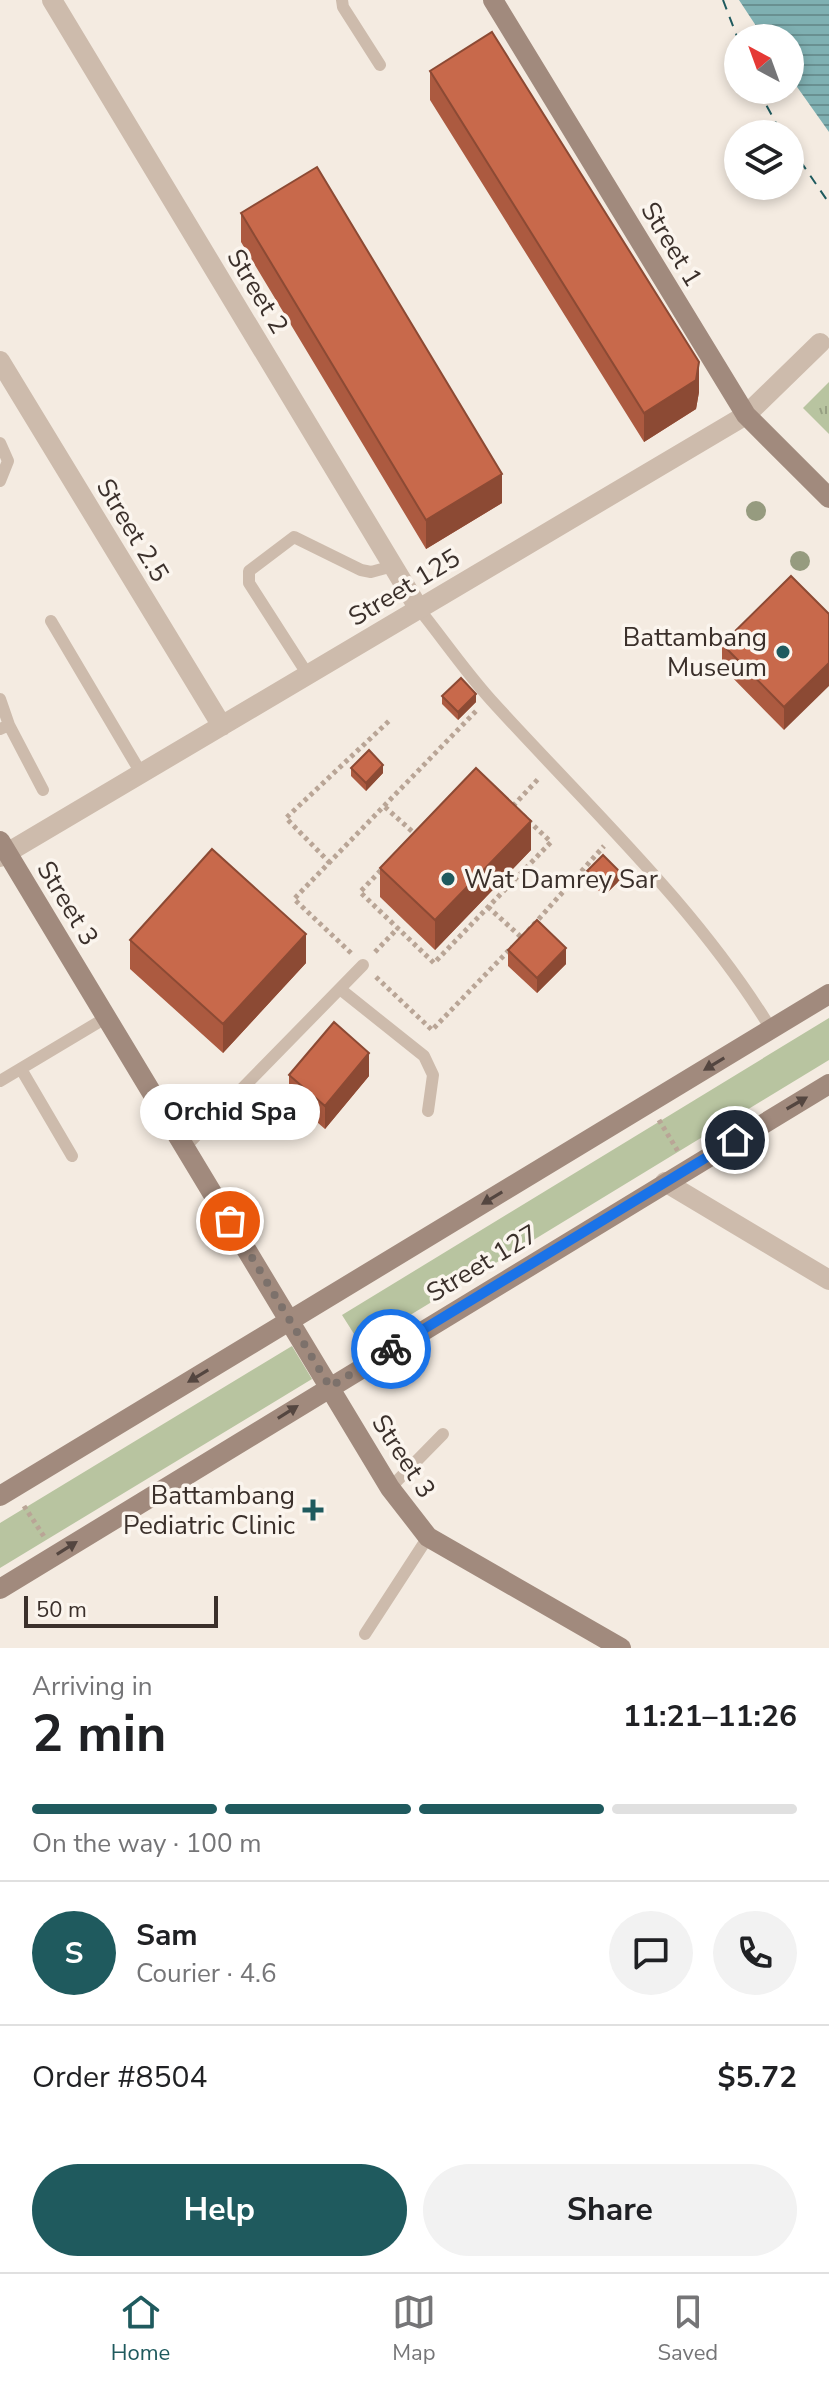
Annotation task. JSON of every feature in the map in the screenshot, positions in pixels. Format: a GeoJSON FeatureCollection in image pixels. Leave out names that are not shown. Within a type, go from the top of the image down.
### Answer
{"type":"FeatureCollection","features":[{"type":"Feature","properties":{"kind":"street","name":"Street 2"},"geometry":{"type":"LineString","coordinates":[[52,0],[419,609]]}},
{"type":"Feature","properties":{"kind":"street","name":"Street 1"},"geometry":{"type":"LineString","coordinates":[[493,0],[746,415],[829,498]]}},
{"type":"Feature","properties":{"kind":"street","name":"Street 125"},"geometry":{"type":"LineString","coordinates":[[2,850],[222,726],[746,415],[820,343]]}},
{"type":"Feature","properties":{"kind":"street","name":"Street 2.5"},"geometry":{"type":"LineString","coordinates":[[0,361],[222,726]]}},
{"type":"Feature","properties":{"kind":"street","name":"Street 3"},"geometry":{"type":"LineString","coordinates":[[2,850],[107,1017],[390,1488],[428,1537],[621,1648]]}},
{"type":"Feature","properties":{"kind":"street","name":"Street 127"},"geometry":{"type":"LineString","coordinates":[[6,1492],[829,994]]}},
{"type":"Feature","properties":{"kind":"street","name":"Street 127"},"geometry":{"type":"LineString","coordinates":[[0,1589],[688,1167],[829,1084]]}},
{"type":"Feature","properties":{"kind":"street"},"geometry":{"type":"LineString","coordinates":[[665,1182],[829,1280]]}},
{"type":"Feature","properties":{"kind":"lane"},"geometry":{"type":"LineString","coordinates":[[342,0],[343,7],[380,65]]}},
{"type":"Feature","properties":{"kind":"lane"},"geometry":{"type":"LineString","coordinates":[[0,443],[8,461],[0,481]]}},
{"type":"Feature","properties":{"kind":"lane"},"geometry":{"type":"LineString","coordinates":[[308,675],[249,583],[249,571],[294,537],[361,570],[371,572],[393,566]]}},
{"type":"Feature","properties":{"kind":"lane"},"geometry":{"type":"LineString","coordinates":[[419,609],[489,697],[617,831],[748,992],[771,1029]]}},
{"type":"Feature","properties":{"kind":"lane"},"geometry":{"type":"LineString","coordinates":[[51,621],[141,773]]}},
{"type":"Feature","properties":{"kind":"lane"},"geometry":{"type":"LineString","coordinates":[[0,699],[4,727],[43,790]]}},
{"type":"Feature","properties":{"kind":"lane"},"geometry":{"type":"LineString","coordinates":[[185,1147],[363,965]]}},
{"type":"Feature","properties":{"kind":"lane"},"geometry":{"type":"LineString","coordinates":[[340,989],[424,1056],[433,1075],[428,1111]]}},
{"type":"Feature","properties":{"kind":"lane"},"geometry":{"type":"LineString","coordinates":[[0,1081],[107,1017]]}},
{"type":"Feature","properties":{"kind":"lane"},"geometry":{"type":"LineString","coordinates":[[21,1069],[72,1156]]}},
{"type":"Feature","properties":{"kind":"lane"},"geometry":{"type":"LineString","coordinates":[[390,1488],[443,1434]]}},
{"type":"Feature","properties":{"kind":"lane"},"geometry":{"type":"LineString","coordinates":[[365,1634],[428,1537]]}},
{"type":"Feature","properties":{"kind":"path"},"geometry":{"type":"LineString","coordinates":[[489,697],[294,899],[432,1030],[617,831]]}},
{"type":"Feature","properties":{"kind":"path"},"geometry":{"type":"LineString","coordinates":[[330,863],[286,818],[390,720]]}},
{"type":"Feature","properties":{"kind":"path"},"geometry":{"type":"LineString","coordinates":[[476,771],[513,806],[551,842],[434,963],[360,892],[476,771]]}},
{"type":"Feature","properties":{"kind":"path"},"geometry":{"type":"LineString","coordinates":[[513,806],[526,792]]}},
{"type":"Feature","properties":{"kind":"path"},"geometry":{"type":"LineString","coordinates":[[385,807],[415,834]]}},
{"type":"Feature","properties":{"kind":"path"},"geometry":{"type":"LineString","coordinates":[[488,907],[521,937]]}},
{"type":"Feature","properties":{"kind":"path"},"geometry":{"type":"LineString","coordinates":[[387,939],[398,928]]}},
{"type":"Feature","properties":{"kind":"path"},"geometry":{"type":"LineString","coordinates":[[649,1103],[688,1167]]}},
{"type":"Feature","properties":{"kind":"path"},"geometry":{"type":"LineString","coordinates":[[6,1492],[55,1555]]}},
{"type":"Feature","properties":{"kind":"green space"},"geometry":{"type":"Polygon","coordinates":[[[829,382],[829,434],[803,408],[829,382]]]}},
{"type":"Feature","properties":{"kind":"green space"},"geometry":{"type":"Polygon","coordinates":[[[829,1018],[829,1060],[361,1345],[342,1315],[829,1018]]]}},
{"type":"Feature","properties":{"kind":"green space"},"geometry":{"type":"Polygon","coordinates":[[[292,1346],[312,1379],[0,1568],[0,1523],[292,1346]]]}},
{"type":"Feature","properties":{"kind":"water"},"geometry":{"type":"Polygon","coordinates":[[[739,0],[829,0],[829,132],[804,97],[804,24],[755,24],[739,0]]]}},
{"type":"Feature","properties":{"kind":"building"},"geometry":{"type":"Polygon","coordinates":[[[492,32],[699,362],[696,380],[644,413],[430,71],[492,32]]]}},
{"type":"Feature","properties":{"kind":"building"},"geometry":{"type":"Polygon","coordinates":[[[317,167],[502,474],[426,520],[241,213],[317,167]]]}},
{"type":"Feature","properties":{"kind":"building","name":"Battambang Museum"},"geometry":{"type":"Polygon","coordinates":[[[791,576],[829,614],[829,663],[784,707],[722,644],[791,576]]]}},
{"type":"Feature","properties":{"kind":"building"},"geometry":{"type":"Polygon","coordinates":[[[461,678],[476,694],[458,712],[442,696],[461,678]]]}},
{"type":"Feature","properties":{"kind":"building"},"geometry":{"type":"Polygon","coordinates":[[[369,750],[383,765],[366,783],[351,768],[369,750]]]}},
{"type":"Feature","properties":{"kind":"building"},"geometry":{"type":"Polygon","coordinates":[[[476,768],[531,821],[435,920],[380,868],[476,768]]]}},
{"type":"Feature","properties":{"kind":"building"},"geometry":{"type":"Polygon","coordinates":[[[212,849],[306,934],[223,1024],[130,940],[212,849]]]}},
{"type":"Feature","properties":{"kind":"building"},"geometry":{"type":"Polygon","coordinates":[[[603,855],[620,872],[604,888],[587,871],[603,855]]]}},
{"type":"Feature","properties":{"kind":"building"},"geometry":{"type":"Polygon","coordinates":[[[537,920],[566,948],[537,978],[508,950],[537,920]]]}},
{"type":"Feature","properties":{"kind":"building"},"geometry":{"type":"Polygon","coordinates":[[[334,1022],[369,1053],[325,1106],[289,1075],[334,1022]]]}},
{"type":"Feature","properties":{"kind":"ferry route"},"geometry":{"type":"LineString","coordinates":[[723,0],[732,24]]}},
{"type":"Feature","properties":{"kind":"ferry route"},"geometry":{"type":"LineString","coordinates":[[766,104],[774,120]]}},
{"type":"Feature","properties":{"kind":"ferry route"},"geometry":{"type":"LineString","coordinates":[[804,166],[829,203]]}},
{"type":"Feature","properties":{"kind":"way so far"},"geometry":{"type":"LineString","coordinates":[[230,1221],[330,1387],[391,1349]]}},
{"type":"Feature","properties":{"kind":"place","name":"Battambang Museum"},"geometry":{"type":"Point","coordinates":[783,652]}},
{"type":"Feature","properties":{"kind":"place","name":"Wat Damrey Sar"},"geometry":{"type":"Point","coordinates":[448,879]}},
{"type":"Feature","properties":{"kind":"place","name":"Orchid Spa"},"geometry":{"type":"Point","coordinates":[230,1221]}},
{"type":"Feature","properties":{"kind":"place","name":"Battambang Pediatric Clinic"},"geometry":{"type":"Point","coordinates":[313,1510]}},
{"type":"Feature","properties":{"kind":"route"},"geometry":{"type":"LineString","coordinates":[[391,1349],[735,1140]]}}]}
